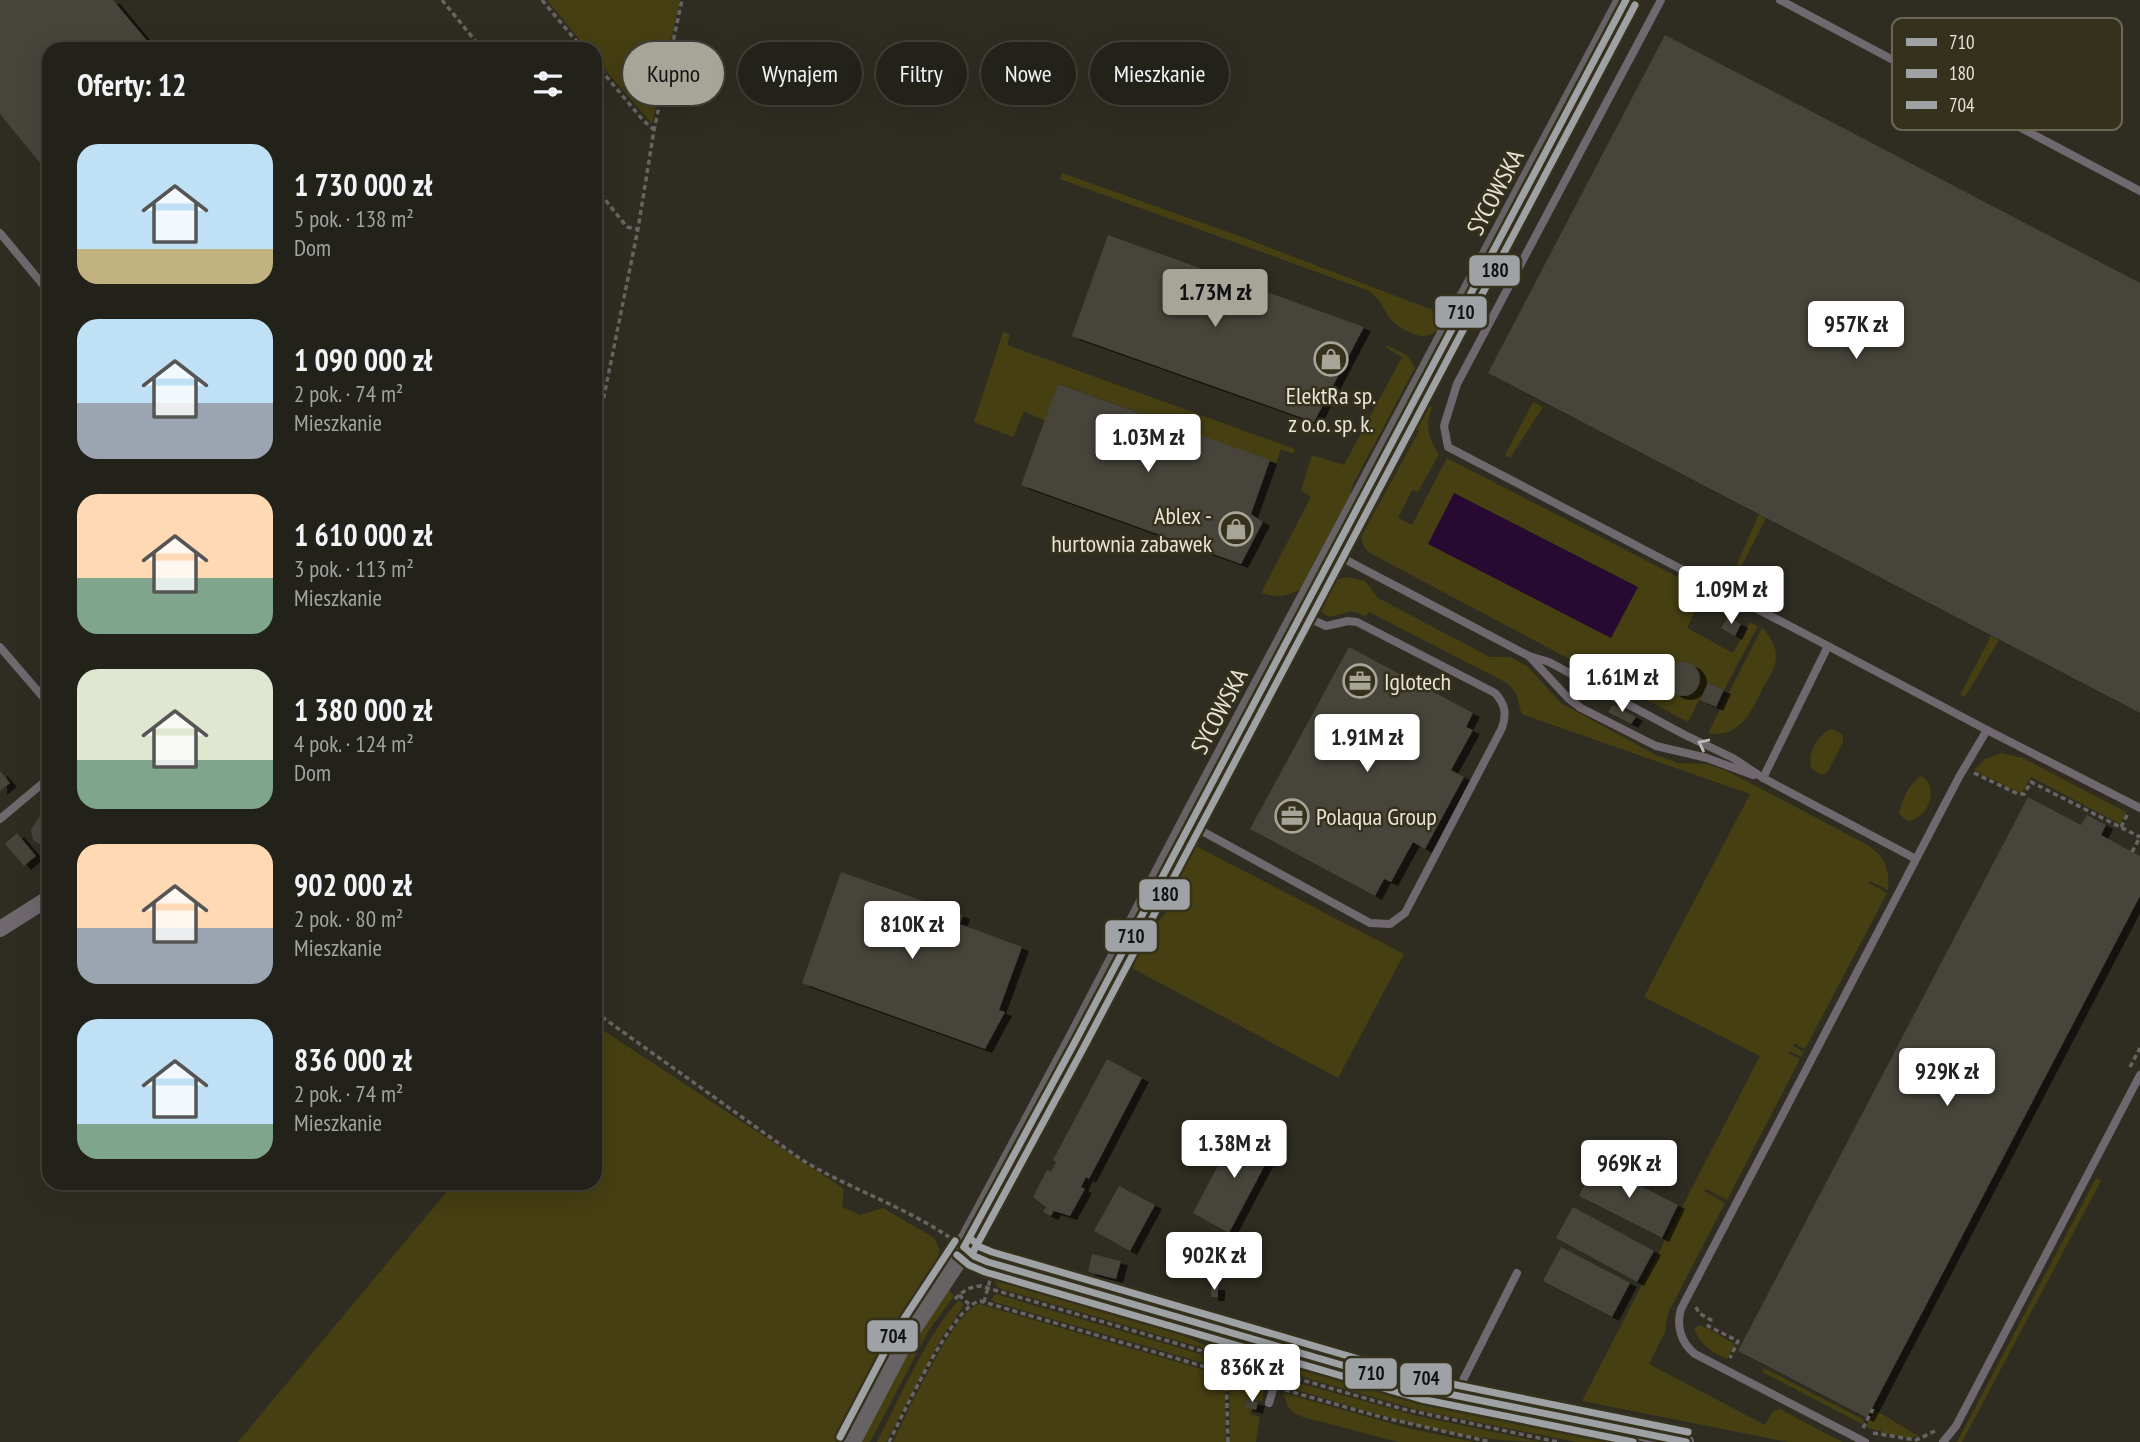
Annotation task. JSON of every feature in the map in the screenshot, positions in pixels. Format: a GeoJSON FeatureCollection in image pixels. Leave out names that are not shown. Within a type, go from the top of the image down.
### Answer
{"type":"FeatureCollection","features":[{"type":"Feature","properties":{"kind":"street","name":"SYCOWSKA"},"geometry":{"type":"LineString","coordinates":[[849,1442],[903,1339],[964,1247],[1075,1042],[1626,0]]}},
{"type":"Feature","properties":{"kind":"street"},"geometry":{"type":"LineString","coordinates":[[0,929],[42,902]]}},
{"type":"Feature","properties":{"kind":"street"},"geometry":{"type":"LineString","coordinates":[[964,1247],[974,1256],[995,1264],[1423,1389],[1686,1442]]}},
{"type":"Feature","properties":{"kind":"lane"},"geometry":{"type":"LineString","coordinates":[[1661,0],[1457,384],[1444,426],[1448,447],[2140,808]]}},
{"type":"Feature","properties":{"kind":"lane"},"geometry":{"type":"LineString","coordinates":[[1780,0],[1892,59]]}},
{"type":"Feature","properties":{"kind":"lane"},"geometry":{"type":"LineString","coordinates":[[2025,130],[2140,191]]}},
{"type":"Feature","properties":{"kind":"lane"},"geometry":{"type":"LineString","coordinates":[[0,233],[42,284]]}},
{"type":"Feature","properties":{"kind":"lane"},"geometry":{"type":"LineString","coordinates":[[1332,553],[1733,758],[1763,778],[1916,859]]}},
{"type":"Feature","properties":{"kind":"lane"},"geometry":{"type":"LineString","coordinates":[[1189,823],[1370,923],[1390,924],[1405,914],[1502,728],[1505,709],[1502,700],[1494,693],[1357,622],[1348,621],[1326,626],[1300,614]]}},
{"type":"Feature","properties":{"kind":"lane"},"geometry":{"type":"LineString","coordinates":[[1763,778],[1828,646]]}},
{"type":"Feature","properties":{"kind":"lane"},"geometry":{"type":"LineString","coordinates":[[0,647],[42,696]]}},
{"type":"Feature","properties":{"kind":"lane"},"geometry":{"type":"LineString","coordinates":[[1529,656],[1568,698],[1581,708],[1656,746],[1707,758],[1763,778]]}},
{"type":"Feature","properties":{"kind":"lane"},"geometry":{"type":"LineString","coordinates":[[1865,1442],[1695,1354],[1682,1339],[1678,1318],[1959,777],[1987,730]]}},
{"type":"Feature","properties":{"kind":"lane"},"geometry":{"type":"LineString","coordinates":[[0,818],[42,784]]}},
{"type":"Feature","properties":{"kind":"lane"},"geometry":{"type":"LineString","coordinates":[[1943,1442],[1956,1426],[2140,1074]]}},
{"type":"Feature","properties":{"kind":"lane"},"geometry":{"type":"LineString","coordinates":[[1458,1396],[1464,1378],[1517,1273]]}},
{"type":"Feature","properties":{"kind":"lane"},"geometry":{"type":"LineString","coordinates":[[1269,1403],[1285,1349]]}},
{"type":"Feature","properties":{"kind":"path"},"geometry":{"type":"LineString","coordinates":[[442,0],[476,42]]}},
{"type":"Feature","properties":{"kind":"path"},"geometry":{"type":"LineString","coordinates":[[542,0],[577,42]]}},
{"type":"Feature","properties":{"kind":"path"},"geometry":{"type":"LineString","coordinates":[[602,406],[638,229],[654,130],[682,0]]}},
{"type":"Feature","properties":{"kind":"path"},"geometry":{"type":"LineString","coordinates":[[602,71],[654,130]]}},
{"type":"Feature","properties":{"kind":"path"},"geometry":{"type":"LineString","coordinates":[[602,196],[627,227],[638,229]]}},
{"type":"Feature","properties":{"kind":"path"},"geometry":{"type":"LineString","coordinates":[[1974,773],[2018,794],[2024,794],[2031,782],[2140,837],[2132,852]]}},
{"type":"Feature","properties":{"kind":"path"},"geometry":{"type":"LineString","coordinates":[[602,1017],[802,1160],[837,1180],[916,1217],[964,1247]]}},
{"type":"Feature","properties":{"kind":"path"},"geometry":{"type":"LineString","coordinates":[[2127,1073],[2140,1048]]}},
{"type":"Feature","properties":{"kind":"path"},"geometry":{"type":"LineString","coordinates":[[984,1302],[995,1264]]}},
{"type":"Feature","properties":{"kind":"path"},"geometry":{"type":"LineString","coordinates":[[954,1301],[971,1287],[988,1289],[1402,1409],[1558,1442]]}},
{"type":"Feature","properties":{"kind":"path"},"geometry":{"type":"LineString","coordinates":[[1698,1300],[1696,1306],[1699,1313],[1711,1320],[1708,1326],[1738,1341],[1730,1359]]}},
{"type":"Feature","properties":{"kind":"path"},"geometry":{"type":"LineString","coordinates":[[889,1442],[944,1339],[974,1302],[984,1302],[1381,1417],[1491,1442]]}},
{"type":"Feature","properties":{"kind":"path"},"geometry":{"type":"LineString","coordinates":[[1228,1442],[1229,1357]]}},
{"type":"Feature","properties":{"kind":"path"},"geometry":{"type":"LineString","coordinates":[[1873,1409],[1863,1428],[1876,1434],[1916,1440],[1938,1428]]}},
{"type":"Feature","properties":{"kind":"shaded area"},"geometry":{"type":"Polygon","coordinates":[[[547,0],[680,0],[671,42],[623,42],[623,90],[602,66],[602,42],[581,42],[547,0]]]}},
{"type":"Feature","properties":{"kind":"shaded area"},"geometry":{"type":"Polygon","coordinates":[[[636,105],[656,105],[652,124],[636,105]]]}},
{"type":"Feature","properties":{"kind":"shaded area"},"geometry":{"type":"Polygon","coordinates":[[[1062,173],[1242,237],[1435,311],[1446,305],[1460,289],[1443,324],[1430,335],[1421,336],[1393,322],[1369,291],[1060,179],[1062,173]]]}},
{"type":"Feature","properties":{"kind":"shaded area"},"geometry":{"type":"Polygon","coordinates":[[[1003,332],[1010,334],[1007,345],[1295,449],[1293,454],[1281,449],[1276,463],[1059,384],[1045,421],[1024,411],[1013,437],[974,422],[1003,332]]]}},
{"type":"Feature","properties":{"kind":"shaded area"},"geometry":{"type":"Polygon","coordinates":[[[1389,346],[1408,356],[1415,368],[1353,484],[1350,496],[1300,589],[1281,596],[1261,593],[1311,497],[1301,490],[1312,455],[1344,465],[1402,357],[1385,347],[1389,346]]]}},
{"type":"Feature","properties":{"kind":"shaded area"},"geometry":{"type":"Polygon","coordinates":[[[1533,402],[1543,407],[1510,458],[1505,455],[1533,402]]]}},
{"type":"Feature","properties":{"kind":"shaded area"},"geometry":{"type":"Polygon","coordinates":[[[1429,407],[1432,407],[1429,432],[1439,454],[1418,492],[1412,490],[1398,518],[1412,525],[1447,458],[1705,591],[1687,628],[1733,653],[1750,622],[1758,626],[1724,690],[1708,683],[1688,722],[1368,552],[1361,537],[1419,431],[1417,429],[1429,407]]]}},
{"type":"Feature","properties":{"kind":"shaded area"},"geometry":{"type":"Polygon","coordinates":[[[1454,493],[1638,587],[1611,638],[1428,544],[1454,493]]]}},
{"type":"Feature","properties":{"kind":"shaded area"},"geometry":{"type":"Polygon","coordinates":[[[1759,514],[1766,518],[1736,577],[1732,575],[1759,514]]]}},
{"type":"Feature","properties":{"kind":"shaded area"},"geometry":{"type":"Polygon","coordinates":[[[1347,577],[1365,581],[1378,598],[1490,657],[1510,657],[1527,666],[1561,703],[1656,755],[1678,763],[1706,764],[1727,771],[1864,843],[1884,862],[1888,875],[1888,890],[1870,881],[1869,883],[1887,893],[1805,1049],[1794,1043],[1793,1046],[1804,1052],[1801,1057],[1790,1051],[1788,1053],[1800,1059],[1727,1200],[1706,1189],[1704,1191],[1725,1203],[1668,1313],[1665,1332],[1649,1364],[1765,1425],[1773,1411],[1780,1409],[1842,1442],[1788,1442],[1582,1401],[1760,1056],[1644,997],[1750,794],[1524,715],[1516,693],[1507,683],[1369,612],[1365,616],[1352,611],[1329,617],[1318,605],[1318,599],[1326,587],[1347,577]]]}},
{"type":"Feature","properties":{"kind":"shaded area"},"geometry":{"type":"Polygon","coordinates":[[[1762,628],[1775,649],[1776,661],[1771,673],[1743,722],[1728,732],[1708,733],[1762,628]]]}},
{"type":"Feature","properties":{"kind":"shaded area"},"geometry":{"type":"Polygon","coordinates":[[[1991,636],[1999,640],[1965,697],[1960,695],[1991,636]]]}},
{"type":"Feature","properties":{"kind":"shaded area"},"geometry":{"type":"Polygon","coordinates":[[[1832,729],[1843,735],[1843,742],[1827,773],[1821,775],[1811,768],[1812,750],[1818,740],[1832,729]]]}},
{"type":"Feature","properties":{"kind":"shaded area"},"geometry":{"type":"Polygon","coordinates":[[[2002,753],[2023,758],[2126,812],[2120,824],[2031,777],[2022,792],[2018,792],[1974,770],[1985,759],[2002,753]]]}},
{"type":"Feature","properties":{"kind":"shaded area"},"geometry":{"type":"Polygon","coordinates":[[[1921,776],[1930,787],[1929,802],[1921,815],[1907,821],[1899,814],[1900,809],[1910,787],[1921,776]]]}},
{"type":"Feature","properties":{"kind":"shaded area"},"geometry":{"type":"Polygon","coordinates":[[[1192,844],[1404,954],[1338,1078],[1128,966],[1166,912],[1192,844]]]}},
{"type":"Feature","properties":{"kind":"shaded area"},"geometry":{"type":"Polygon","coordinates":[[[602,1030],[844,1189],[842,1207],[860,1215],[883,1208],[934,1238],[940,1250],[935,1264],[896,1331],[838,1442],[238,1442],[448,1190],[602,1190],[602,1030]]]}},
{"type":"Feature","properties":{"kind":"shaded area"},"geometry":{"type":"Polygon","coordinates":[[[2096,1178],[2101,1181],[1962,1442],[1957,1442],[2096,1178]]]}},
{"type":"Feature","properties":{"kind":"shaded area"},"geometry":{"type":"Polygon","coordinates":[[[997,1275],[1147,1319],[1207,1346],[1206,1349],[998,1288],[995,1282],[997,1275]]]}},
{"type":"Feature","properties":{"kind":"shaded area"},"geometry":{"type":"Polygon","coordinates":[[[949,1290],[954,1296],[929,1330],[870,1442],[860,1442],[900,1365],[949,1290]]]}},
{"type":"Feature","properties":{"kind":"shaded area"},"geometry":{"type":"Polygon","coordinates":[[[996,1294],[1224,1361],[1221,1368],[994,1302],[991,1299],[996,1294]]]}},
{"type":"Feature","properties":{"kind":"shaded area"},"geometry":{"type":"Polygon","coordinates":[[[959,1300],[964,1305],[942,1337],[886,1442],[877,1442],[925,1349],[959,1300]]]}},
{"type":"Feature","properties":{"kind":"shaded area"},"geometry":{"type":"Polygon","coordinates":[[[979,1304],[1225,1376],[1226,1442],[893,1442],[944,1344],[968,1311],[979,1304]]]}},
{"type":"Feature","properties":{"kind":"shaded area"},"geometry":{"type":"Polygon","coordinates":[[[1701,1325],[1735,1344],[1727,1359],[1712,1351],[1699,1339],[1694,1328],[1701,1325]]]}},
{"type":"Feature","properties":{"kind":"shaded area"},"geometry":{"type":"Polygon","coordinates":[[[1313,1367],[1421,1398],[1636,1442],[1575,1442],[1418,1410],[1292,1374],[1302,1368],[1313,1367]]]}},
{"type":"Feature","properties":{"kind":"shaded area"},"geometry":{"type":"Polygon","coordinates":[[[1764,1368],[1864,1420],[1862,1424],[1762,1372],[1764,1368]]]}},
{"type":"Feature","properties":{"kind":"shaded area"},"geometry":{"type":"Polygon","coordinates":[[[1229,1377],[1265,1387],[1262,1401],[1247,1399],[1245,1406],[1252,1409],[1250,1414],[1260,1417],[1256,1442],[1230,1442],[1229,1377]]]}},
{"type":"Feature","properties":{"kind":"shaded area"},"geometry":{"type":"Polygon","coordinates":[[[1295,1382],[1417,1416],[1541,1442],[1478,1437],[1415,1424],[1293,1389],[1295,1382]]]}},
{"type":"Feature","properties":{"kind":"shaded area"},"geometry":{"type":"Polygon","coordinates":[[[1283,1393],[1411,1429],[1474,1442],[1398,1442],[1303,1417],[1288,1407],[1283,1393]]]}},
{"type":"Feature","properties":{"kind":"shaded area"},"geometry":{"type":"Polygon","coordinates":[[[1875,1410],[1920,1437],[1881,1433],[1881,1430],[1866,1427],[1875,1410]]]}},
{"type":"Feature","properties":{"kind":"building"},"geometry":{"type":"Polygon","coordinates":[[[0,0],[113,0],[148,42],[42,42],[42,165],[0,114],[0,0]]]}},
{"type":"Feature","properties":{"kind":"building"},"geometry":{"type":"Polygon","coordinates":[[[1665,35],[2140,283],[2140,713],[1488,373],[1665,35]]]}},
{"type":"Feature","properties":{"kind":"building"},"geometry":{"type":"Polygon","coordinates":[[[1108,235],[1364,327],[1314,422],[1072,336],[1108,235]]]}},
{"type":"Feature","properties":{"kind":"building"},"geometry":{"type":"Polygon","coordinates":[[[1058,384],[1270,460],[1251,514],[1263,522],[1241,564],[1021,485],[1058,384]]]}},
{"type":"Feature","properties":{"kind":"building"},"geometry":{"type":"Polygon","coordinates":[[[1728,617],[1741,624],[1735,636],[1721,628],[1728,617]]]}},
{"type":"Feature","properties":{"kind":"building"},"geometry":{"type":"Polygon","coordinates":[[[1349,647],[1473,713],[1466,727],[1473,730],[1451,770],[1464,777],[1425,849],[1413,842],[1391,882],[1384,879],[1375,896],[1250,829],[1349,647]]]}},
{"type":"Feature","properties":{"kind":"building"},"geometry":{"type":"Polygon","coordinates":[[[1683,662],[1695,667],[1700,679],[1695,691],[1683,696],[1671,691],[1666,679],[1671,667],[1683,662]]]}},
{"type":"Feature","properties":{"kind":"building"},"geometry":{"type":"Polygon","coordinates":[[[1708,683],[1724,690],[1716,707],[1700,700],[1708,683]]]}},
{"type":"Feature","properties":{"kind":"building"},"geometry":{"type":"Polygon","coordinates":[[[1613,705],[1636,717],[1631,724],[1608,712],[1613,705]]]}},
{"type":"Feature","properties":{"kind":"building"},"geometry":{"type":"Polygon","coordinates":[[[0,771],[10,783],[0,791],[0,771]]]}},
{"type":"Feature","properties":{"kind":"building"},"geometry":{"type":"Polygon","coordinates":[[[2028,797],[2081,825],[2087,815],[2106,825],[2101,835],[2140,856],[2140,896],[1867,1418],[1738,1351],[2028,797]]]}},
{"type":"Feature","properties":{"kind":"building"},"geometry":{"type":"Polygon","coordinates":[[[42,816],[42,846],[33,840],[31,830],[42,816]]]}},
{"type":"Feature","properties":{"kind":"building"},"geometry":{"type":"Polygon","coordinates":[[[17,833],[36,856],[24,866],[5,844],[17,833]]]}},
{"type":"Feature","properties":{"kind":"building"},"geometry":{"type":"Polygon","coordinates":[[[841,872],[963,915],[960,924],[1022,947],[999,1010],[1005,1012],[985,1049],[802,983],[841,872]]]}},
{"type":"Feature","properties":{"kind":"building"},"geometry":{"type":"Polygon","coordinates":[[[1107,1059],[1142,1078],[1089,1179],[1086,1177],[1081,1187],[1085,1189],[1070,1216],[1054,1211],[1051,1216],[1043,1212],[1046,1207],[1033,1197],[1047,1170],[1051,1172],[1056,1162],[1053,1160],[1107,1059]]]}},
{"type":"Feature","properties":{"kind":"building"},"geometry":{"type":"Polygon","coordinates":[[[1238,1127],[1275,1146],[1229,1233],[1193,1213],[1238,1127]]]}},
{"type":"Feature","properties":{"kind":"building"},"geometry":{"type":"Polygon","coordinates":[[[1596,1163],[1678,1205],[1662,1238],[1579,1196],[1596,1163]]]}},
{"type":"Feature","properties":{"kind":"building"},"geometry":{"type":"Polygon","coordinates":[[[1119,1186],[1155,1205],[1130,1251],[1094,1231],[1119,1186]]]}},
{"type":"Feature","properties":{"kind":"building"},"geometry":{"type":"Polygon","coordinates":[[[1573,1207],[1654,1251],[1637,1282],[1556,1238],[1573,1207]]]}},
{"type":"Feature","properties":{"kind":"building"},"geometry":{"type":"Polygon","coordinates":[[[1561,1247],[1630,1283],[1612,1317],[1543,1281],[1561,1247]]]}},
{"type":"Feature","properties":{"kind":"building"},"geometry":{"type":"Polygon","coordinates":[[[1092,1254],[1121,1261],[1116,1279],[1088,1272],[1092,1254]]]}},
{"type":"Feature","properties":{"kind":"building"},"geometry":{"type":"Polygon","coordinates":[[[1211,1286],[1218,1286],[1218,1297],[1211,1297],[1211,1286]]]}},
{"type":"Feature","properties":{"kind":"building"},"geometry":{"type":"Polygon","coordinates":[[[1247,1399],[1258,1402],[1256,1410],[1245,1407],[1247,1399]]]}},
{"type":"Feature","properties":{"kind":"transit line","name":"710"},"geometry":{"type":"LineString","coordinates":[[964,1247],[1626,0]]}},
{"type":"Feature","properties":{"kind":"transit line","name":"180"},"geometry":{"type":"LineString","coordinates":[[973,1252],[1635,5]]}},
{"type":"Feature","properties":{"kind":"transit line","name":"704"},"geometry":{"type":"LineString","coordinates":[[971,1239],[992,1252],[1427,1379],[1688,1432]]}},
{"type":"Feature","properties":{"kind":"transit line","name":"704"},"geometry":{"type":"LineString","coordinates":[[840,1437],[894,1334],[955,1241]]}},
{"type":"Feature","properties":{"kind":"transit line","name":"710"},"geometry":{"type":"LineString","coordinates":[[964,1247],[974,1256],[988,1262],[1424,1389],[1686,1442]]}},
{"type":"Feature","properties":{"kind":"transit line","name":"180"},"geometry":{"type":"LineString","coordinates":[[957,1255],[969,1265],[985,1272],[1421,1399],[1633,1442]]}},
{"type":"Feature","properties":{"kind":"place","name":"ElektRa sp. z o.o. sp. k."},"geometry":{"type":"Point","coordinates":[1331,359]}},
{"type":"Feature","properties":{"kind":"place","name":"Ablex - hurtownia zabawek"},"geometry":{"type":"Point","coordinates":[1236,529]}},
{"type":"Feature","properties":{"kind":"place","name":"Iglotech"},"geometry":{"type":"Point","coordinates":[1360,681]}},
{"type":"Feature","properties":{"kind":"place","name":"Polaqua Group"},"geometry":{"type":"Point","coordinates":[1292,816]}}]}
